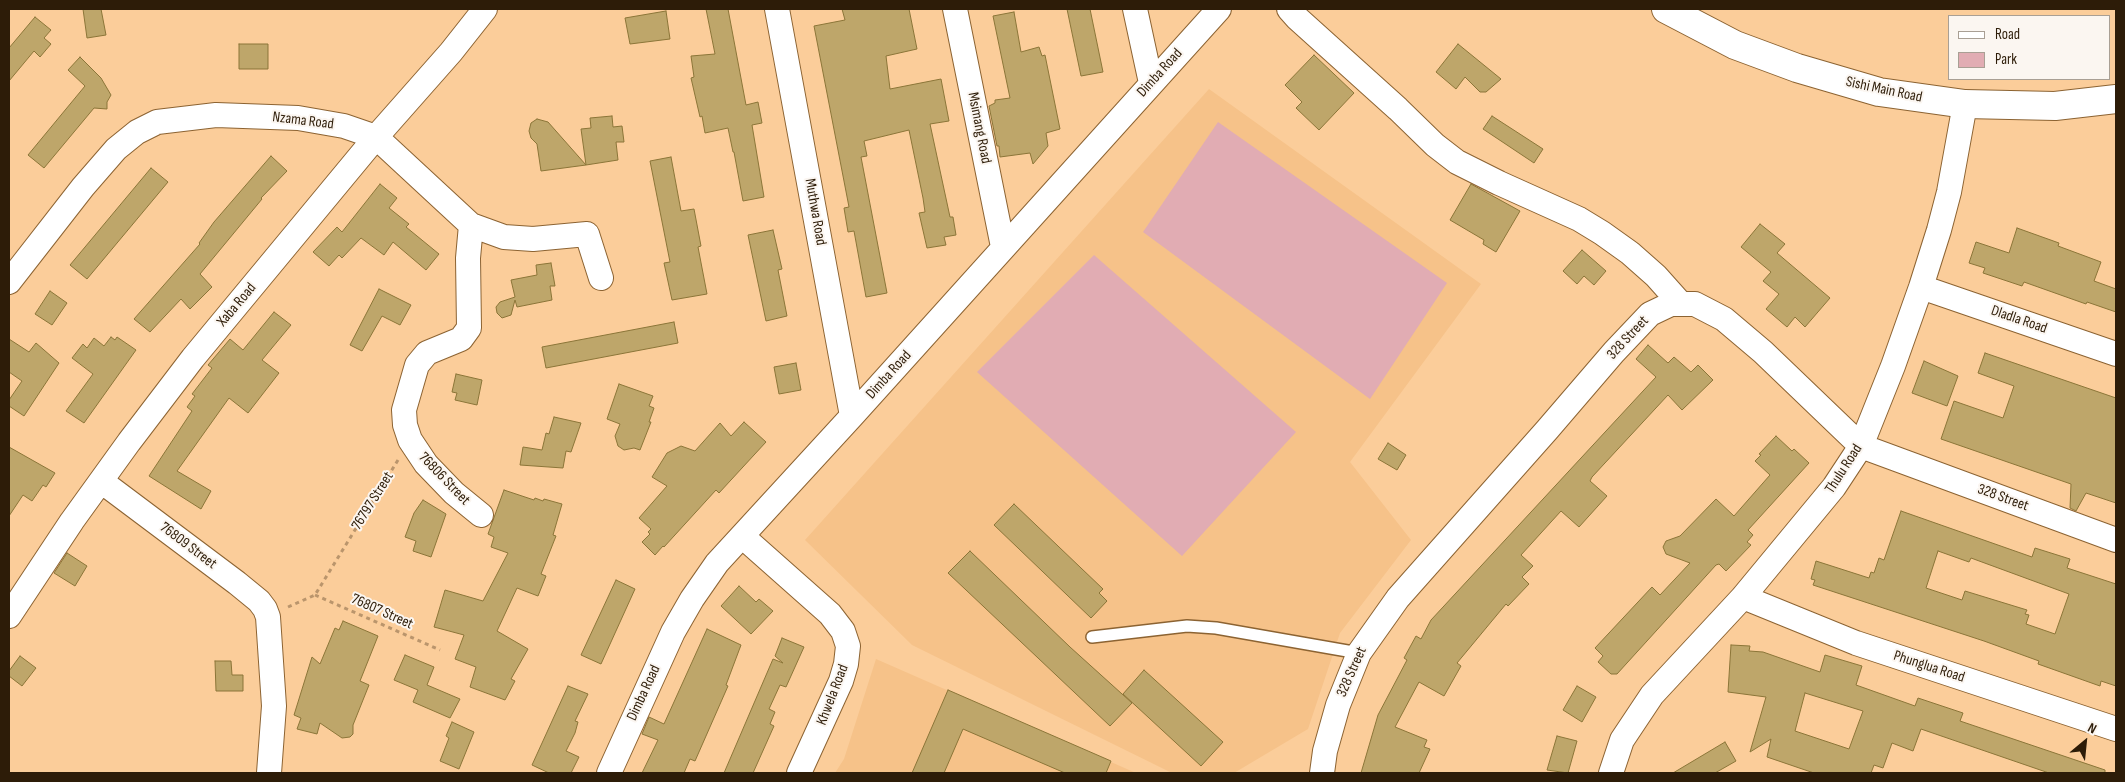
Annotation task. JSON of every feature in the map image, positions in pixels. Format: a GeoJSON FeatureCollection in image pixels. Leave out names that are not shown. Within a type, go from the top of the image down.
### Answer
{"type":"FeatureCollection","features":[{"type":"Feature","properties":{"kind":"street","name":"Xaba Road"},"geometry":{"type":"LineString","coordinates":[[9,616],[100,481],[193,358],[376,137],[451,52],[485,9]]}},
{"type":"Feature","properties":{"kind":"street","name":"Muthwa Road"},"geometry":{"type":"LineString","coordinates":[[777,9],[852,416]]}},
{"type":"Feature","properties":{"kind":"street","name":"Msimang Road"},"geometry":{"type":"LineString","coordinates":[[955,9],[1003,247]]}},
{"type":"Feature","properties":{"kind":"street"},"geometry":{"type":"LineString","coordinates":[[1135,9],[1151,83]]}},
{"type":"Feature","properties":{"kind":"street","name":"Dimba Road"},"geometry":{"type":"LineString","coordinates":[[609,773],[672,632],[717,563],[1219,9]]}},
{"type":"Feature","properties":{"kind":"street"},"geometry":{"type":"LineString","coordinates":[[1290,9],[1297,18],[1456,162],[1499,184],[1578,219],[1602,234],[1636,258],[1681,304]]}},
{"type":"Feature","properties":{"kind":"street","name":"Sishi Main Road"},"geometry":{"type":"LineString","coordinates":[[1666,9],[1735,45],[1797,68],[1879,92],[1966,104],[2055,106],[2116,98]]}},
{"type":"Feature","properties":{"kind":"street","name":"Thulu Road"},"geometry":{"type":"LineString","coordinates":[[1611,773],[1622,740],[1652,695],[1743,597],[1834,487],[1861,446],[1922,287],[1949,192],[1966,104]]}},
{"type":"Feature","properties":{"kind":"street","name":"Nzama Road"},"geometry":{"type":"LineString","coordinates":[[9,282],[83,187],[116,149],[136,132],[157,122],[216,115],[298,118],[344,126],[376,137],[472,225],[504,237],[533,239],[587,234],[601,278]]}},
{"type":"Feature","properties":{"kind":"street"},"geometry":{"type":"LineString","coordinates":[[410,440],[405,424],[404,410],[417,364],[428,352],[461,340],[469,328],[468,258],[472,225]]}},
{"type":"Feature","properties":{"kind":"street","name":"Dladla Road"},"geometry":{"type":"LineString","coordinates":[[1922,287],[2116,354]]}},
{"type":"Feature","properties":{"kind":"street","name":"328 Street"},"geometry":{"type":"LineString","coordinates":[[1322,773],[1325,751],[1338,705],[1359,652],[1398,598],[1548,430],[1620,346],[1650,314],[1671,304],[1694,304],[1724,319],[1861,446],[2116,540]]}},
{"type":"Feature","properties":{"kind":"street","name":"76806 Street"},"geometry":{"type":"LineString","coordinates":[[410,440],[426,464],[481,515]]}},
{"type":"Feature","properties":{"kind":"street","name":"76809 Street"},"geometry":{"type":"LineString","coordinates":[[100,481],[249,592],[260,601],[268,617]]}},
{"type":"Feature","properties":{"kind":"street","name":"Khwela Road"},"geometry":{"type":"LineString","coordinates":[[742,536],[830,614],[843,631],[848,646],[846,664],[841,681],[799,773]]}},
{"type":"Feature","properties":{"kind":"street","name":"Phunglua Road"},"geometry":{"type":"LineString","coordinates":[[1743,597],[1856,642],[2116,728]]}},
{"type":"Feature","properties":{"kind":"street"},"geometry":{"type":"LineString","coordinates":[[268,617],[274,706],[270,773]]}},
{"type":"Feature","properties":{"kind":"lane"},"geometry":{"type":"LineString","coordinates":[[1092,637],[1187,626],[1216,628],[1359,652]]}},
{"type":"Feature","properties":{"kind":"path","name":"76797 Street"},"geometry":{"type":"LineString","coordinates":[[315,595],[410,440]]}},
{"type":"Feature","properties":{"kind":"path"},"geometry":{"type":"LineString","coordinates":[[268,617],[315,595]]}},
{"type":"Feature","properties":{"kind":"path","name":"76807 Street"},"geometry":{"type":"LineString","coordinates":[[315,595],[440,650]]}},
{"type":"Feature","properties":{"kind":"shaded area"},"geometry":{"type":"Polygon","coordinates":[[[1209,89],[1481,284],[1350,462],[1411,540],[1340,633],[1308,729],[1234,773],[1172,773],[912,645],[805,540],[1209,89]]]}},
{"type":"Feature","properties":{"kind":"shaded area"},"geometry":{"type":"Polygon","coordinates":[[[876,659],[1136,773],[835,773],[844,759],[876,659]]]}},
{"type":"Feature","properties":{"kind":"green space"},"geometry":{"type":"Polygon","coordinates":[[[1218,122],[1447,283],[1370,399],[1143,232],[1218,122]]]}},
{"type":"Feature","properties":{"kind":"green space"},"geometry":{"type":"Polygon","coordinates":[[[1094,255],[1296,432],[1182,556],[977,372],[1094,255]]]}},
{"type":"Feature","properties":{"kind":"building"},"geometry":{"type":"Polygon","coordinates":[[[83,9],[101,9],[106,35],[87,38],[83,9]]]}},
{"type":"Feature","properties":{"kind":"building"},"geometry":{"type":"Polygon","coordinates":[[[706,9],[728,9],[746,105],[758,102],[762,123],[752,125],[764,197],[743,201],[728,128],[705,133],[702,116],[700,117],[691,78],[694,77],[691,56],[715,54],[706,9]]]}},
{"type":"Feature","properties":{"kind":"building"},"geometry":{"type":"Polygon","coordinates":[[[842,9],[909,9],[917,49],[886,56],[890,89],[941,79],[949,121],[930,124],[950,217],[953,217],[956,235],[944,237],[946,245],[927,248],[919,213],[925,212],[923,198],[909,130],[864,141],[867,156],[861,157],[887,293],[866,297],[854,231],[848,232],[844,208],[849,207],[814,26],[845,20],[842,9]]]}},
{"type":"Feature","properties":{"kind":"building"},"geometry":{"type":"Polygon","coordinates":[[[1067,9],[1090,9],[1103,72],[1081,76],[1067,9]]]}},
{"type":"Feature","properties":{"kind":"building"},"geometry":{"type":"Polygon","coordinates":[[[666,11],[670,39],[630,44],[625,18],[666,11]]]}},
{"type":"Feature","properties":{"kind":"building"},"geometry":{"type":"Polygon","coordinates":[[[1014,12],[1021,52],[1039,47],[1042,56],[1045,55],[1060,129],[1046,133],[1048,146],[1033,164],[1030,153],[1000,157],[989,106],[995,103],[995,100],[1010,98],[993,16],[1014,12]]]}},
{"type":"Feature","properties":{"kind":"building"},"geometry":{"type":"Polygon","coordinates":[[[35,17],[51,30],[44,38],[51,44],[40,57],[34,51],[9,81],[9,48],[35,17]]]}},
{"type":"Feature","properties":{"kind":"building"},"geometry":{"type":"Polygon","coordinates":[[[239,44],[268,44],[268,69],[239,69],[239,44]]]}},
{"type":"Feature","properties":{"kind":"building"},"geometry":{"type":"Polygon","coordinates":[[[1458,44],[1501,79],[1486,92],[1480,92],[1465,77],[1456,89],[1436,72],[1458,44]]]}},
{"type":"Feature","properties":{"kind":"building"},"geometry":{"type":"Polygon","coordinates":[[[1314,55],[1354,93],[1319,130],[1296,108],[1302,102],[1285,85],[1314,55]]]}},
{"type":"Feature","properties":{"kind":"building"},"geometry":{"type":"Polygon","coordinates":[[[80,57],[101,78],[111,95],[107,102],[107,109],[94,108],[44,168],[28,155],[85,86],[68,70],[80,57]]]}},
{"type":"Feature","properties":{"kind":"building"},"geometry":{"type":"Polygon","coordinates":[[[612,116],[613,127],[622,126],[624,142],[616,142],[618,160],[586,165],[581,129],[591,128],[590,118],[612,116]]]}},
{"type":"Feature","properties":{"kind":"building"},"geometry":{"type":"Polygon","coordinates":[[[1492,116],[1543,149],[1534,163],[1483,129],[1492,116]]]}},
{"type":"Feature","properties":{"kind":"building"},"geometry":{"type":"Polygon","coordinates":[[[537,119],[548,122],[586,165],[541,171],[537,144],[531,138],[529,131],[531,123],[537,119]]]}},
{"type":"Feature","properties":{"kind":"building"},"geometry":{"type":"Polygon","coordinates":[[[271,156],[287,171],[261,198],[200,274],[212,287],[190,309],[181,299],[150,332],[134,319],[200,244],[214,222],[271,156]]]}},
{"type":"Feature","properties":{"kind":"building"},"geometry":{"type":"Polygon","coordinates":[[[671,157],[681,211],[694,209],[701,246],[698,247],[707,294],[672,300],[664,263],[670,262],[650,161],[671,157]]]}},
{"type":"Feature","properties":{"kind":"building"},"geometry":{"type":"Polygon","coordinates":[[[151,168],[168,182],[87,279],[70,265],[151,168]]]}},
{"type":"Feature","properties":{"kind":"building"},"geometry":{"type":"Polygon","coordinates":[[[380,184],[397,198],[389,208],[409,224],[406,227],[439,254],[426,270],[393,242],[384,255],[361,238],[342,258],[339,255],[329,266],[313,252],[337,227],[342,232],[380,184]]]}},
{"type":"Feature","properties":{"kind":"building"},"geometry":{"type":"Polygon","coordinates":[[[1471,184],[1520,211],[1496,252],[1483,244],[1484,240],[1450,220],[1471,184]]]}},
{"type":"Feature","properties":{"kind":"building"},"geometry":{"type":"Polygon","coordinates":[[[1760,224],[1785,244],[1777,253],[1830,298],[1805,327],[1795,317],[1787,327],[1766,309],[1779,294],[1763,281],[1771,272],[1741,247],[1760,224]]]}},
{"type":"Feature","properties":{"kind":"building"},"geometry":{"type":"Polygon","coordinates":[[[2017,228],[2059,243],[2058,246],[2101,262],[2094,281],[2116,289],[2116,312],[2087,302],[2086,304],[2024,282],[2022,286],[1983,273],[1985,268],[1969,263],[1976,242],[2009,253],[2017,228]]]}},
{"type":"Feature","properties":{"kind":"building"},"geometry":{"type":"Polygon","coordinates":[[[773,230],[782,269],[778,270],[787,316],[766,321],[748,235],[773,230]]]}},
{"type":"Feature","properties":{"kind":"building"},"geometry":{"type":"Polygon","coordinates":[[[1582,250],[1606,271],[1594,285],[1584,276],[1577,284],[1563,271],[1582,250]]]}},
{"type":"Feature","properties":{"kind":"building"},"geometry":{"type":"Polygon","coordinates":[[[551,263],[555,286],[550,286],[552,300],[517,307],[515,300],[511,315],[502,318],[497,313],[496,307],[500,302],[515,297],[511,280],[537,275],[536,265],[551,263]]]}},
{"type":"Feature","properties":{"kind":"building"},"geometry":{"type":"Polygon","coordinates":[[[379,289],[411,305],[400,325],[382,316],[362,351],[350,345],[379,289]]]}},
{"type":"Feature","properties":{"kind":"building"},"geometry":{"type":"Polygon","coordinates":[[[50,291],[67,303],[52,325],[35,314],[50,291]]]}},
{"type":"Feature","properties":{"kind":"building"},"geometry":{"type":"Polygon","coordinates":[[[274,312],[291,325],[262,360],[279,373],[248,413],[229,398],[177,471],[211,491],[201,509],[149,476],[192,411],[187,407],[195,396],[192,394],[212,368],[208,365],[230,339],[243,350],[274,312]]]}},
{"type":"Feature","properties":{"kind":"building"},"geometry":{"type":"Polygon","coordinates":[[[674,322],[678,343],[546,368],[542,347],[674,322]]]}},
{"type":"Feature","properties":{"kind":"building"},"geometry":{"type":"Polygon","coordinates":[[[111,337],[115,340],[117,337],[136,350],[84,423],[66,411],[93,374],[72,358],[83,344],[87,348],[94,338],[104,346],[111,337]]]}},
{"type":"Feature","properties":{"kind":"building"},"geometry":{"type":"Polygon","coordinates":[[[9,339],[29,352],[36,343],[59,363],[24,416],[9,406],[9,400],[22,381],[9,372],[9,339]]]}},
{"type":"Feature","properties":{"kind":"building"},"geometry":{"type":"Polygon","coordinates":[[[1648,345],[1668,363],[1674,357],[1691,372],[1698,365],[1713,380],[1682,410],[1668,395],[1592,477],[1590,481],[1607,496],[1579,527],[1561,511],[1521,555],[1533,566],[1522,577],[1529,584],[1508,606],[1506,604],[1457,663],[1461,666],[1444,696],[1419,682],[1395,727],[1427,740],[1424,747],[1430,749],[1419,773],[1361,773],[1378,715],[1407,660],[1404,658],[1416,636],[1421,639],[1431,620],[1656,377],[1636,359],[1648,345]]]}},
{"type":"Feature","properties":{"kind":"building"},"geometry":{"type":"Polygon","coordinates":[[[1985,353],[2116,398],[2116,503],[2086,493],[2076,511],[2070,508],[2071,484],[1941,439],[1954,401],[2003,418],[2014,386],[1978,373],[1985,353]]]}},
{"type":"Feature","properties":{"kind":"building"},"geometry":{"type":"Polygon","coordinates":[[[1924,361],[1958,376],[1947,406],[1912,393],[1924,361]]]}},
{"type":"Feature","properties":{"kind":"building"},"geometry":{"type":"Polygon","coordinates":[[[796,363],[801,390],[779,394],[774,367],[796,363]]]}},
{"type":"Feature","properties":{"kind":"building"},"geometry":{"type":"Polygon","coordinates":[[[456,374],[482,380],[477,405],[455,400],[457,393],[452,392],[456,374]]]}},
{"type":"Feature","properties":{"kind":"building"},"geometry":{"type":"Polygon","coordinates":[[[619,384],[653,396],[649,406],[654,408],[649,422],[651,422],[640,450],[634,448],[624,450],[618,446],[615,436],[620,424],[607,419],[619,384]]]}},
{"type":"Feature","properties":{"kind":"building"},"geometry":{"type":"Polygon","coordinates":[[[554,417],[581,423],[571,452],[566,451],[563,468],[520,465],[523,447],[542,450],[546,433],[549,434],[554,417]]]}},
{"type":"Feature","properties":{"kind":"building"},"geometry":{"type":"Polygon","coordinates":[[[744,422],[766,442],[719,493],[716,490],[655,555],[642,542],[650,534],[648,532],[651,529],[639,518],[667,486],[652,477],[667,453],[681,446],[695,451],[720,423],[731,436],[744,422]]]}},
{"type":"Feature","properties":{"kind":"building"},"geometry":{"type":"Polygon","coordinates":[[[1776,436],[1809,463],[1748,530],[1753,535],[1747,542],[1751,545],[1726,571],[1719,564],[1716,565],[1617,674],[1611,674],[1598,662],[1603,656],[1595,648],[1652,587],[1660,595],[1690,563],[1666,554],[1663,547],[1666,541],[1680,536],[1716,499],[1734,516],[1770,475],[1755,461],[1776,436]]]}},
{"type":"Feature","properties":{"kind":"building"},"geometry":{"type":"Polygon","coordinates":[[[1388,443],[1406,455],[1397,470],[1378,459],[1388,443]]]}},
{"type":"Feature","properties":{"kind":"building"},"geometry":{"type":"Polygon","coordinates":[[[9,447],[55,473],[46,487],[43,485],[32,501],[23,495],[9,516],[9,447]]]}},
{"type":"Feature","properties":{"kind":"building"},"geometry":{"type":"Polygon","coordinates":[[[504,490],[534,500],[535,498],[543,501],[544,499],[562,504],[553,535],[556,536],[541,574],[546,576],[538,596],[517,588],[497,631],[528,649],[511,679],[515,681],[505,700],[470,687],[476,667],[455,659],[464,635],[434,627],[445,590],[483,601],[508,553],[491,547],[494,537],[488,534],[504,490]]]}},
{"type":"Feature","properties":{"kind":"building"},"geometry":{"type":"Polygon","coordinates":[[[423,500],[446,514],[431,557],[413,551],[416,541],[405,537],[414,513],[423,500]]]}},
{"type":"Feature","properties":{"kind":"building"},"geometry":{"type":"Polygon","coordinates":[[[1014,504],[1103,589],[1099,593],[1107,601],[1091,618],[994,525],[1014,504]]]}},
{"type":"Feature","properties":{"kind":"building"},"geometry":{"type":"Polygon","coordinates":[[[1901,511],[2032,557],[2035,548],[2070,559],[2067,568],[2116,584],[2116,686],[2101,681],[2100,686],[2038,664],[2039,661],[1984,641],[1813,585],[1815,580],[1811,579],[1816,561],[1869,578],[1871,572],[1874,573],[1879,558],[1884,560],[1901,511]],[[1938,551],[1926,588],[1962,600],[1965,591],[2027,610],[2025,614],[2029,615],[2026,624],[2055,634],[2069,594],[1971,558],[1969,562],[1938,551]]]}},
{"type":"Feature","properties":{"kind":"building"},"geometry":{"type":"Polygon","coordinates":[[[970,551],[1070,647],[1132,703],[1110,726],[948,573],[970,551]]]}},
{"type":"Feature","properties":{"kind":"building"},"geometry":{"type":"Polygon","coordinates":[[[67,553],[87,566],[75,586],[54,573],[67,553]]]}},
{"type":"Feature","properties":{"kind":"building"},"geometry":{"type":"Polygon","coordinates":[[[616,580],[635,589],[601,664],[581,655],[616,580]]]}},
{"type":"Feature","properties":{"kind":"building"},"geometry":{"type":"Polygon","coordinates":[[[739,586],[756,602],[759,599],[773,611],[751,634],[721,606],[739,586]]]}},
{"type":"Feature","properties":{"kind":"building"},"geometry":{"type":"Polygon","coordinates":[[[343,621],[378,636],[360,681],[369,685],[353,725],[353,734],[350,737],[342,738],[320,723],[317,734],[297,729],[301,718],[294,715],[312,657],[320,664],[335,628],[339,630],[343,621]]]}},
{"type":"Feature","properties":{"kind":"building"},"geometry":{"type":"Polygon","coordinates":[[[707,629],[741,645],[726,685],[728,686],[695,761],[690,759],[684,773],[642,773],[658,740],[642,734],[649,717],[664,724],[707,629]]]}},
{"type":"Feature","properties":{"kind":"building"},"geometry":{"type":"Polygon","coordinates":[[[782,638],[804,647],[786,687],[780,685],[769,709],[775,712],[770,724],[774,726],[753,773],[724,773],[773,659],[783,663],[775,656],[782,638]]]}},
{"type":"Feature","properties":{"kind":"building"},"geometry":{"type":"Polygon","coordinates":[[[1731,645],[1750,646],[1749,651],[1763,652],[1820,672],[1825,655],[1862,666],[1856,685],[1915,706],[1918,698],[1963,713],[1960,721],[2105,770],[2105,773],[2049,773],[1921,729],[1913,751],[1892,743],[1883,768],[1874,765],[1871,773],[1814,773],[1767,757],[1771,739],[1750,752],[1766,697],[1728,692],[1731,645]],[[1805,693],[1795,731],[1849,749],[1863,711],[1805,693]]]}},
{"type":"Feature","properties":{"kind":"building"},"geometry":{"type":"Polygon","coordinates":[[[405,655],[434,667],[427,685],[460,699],[450,718],[413,702],[418,690],[394,680],[405,655]]]}},
{"type":"Feature","properties":{"kind":"building"},"geometry":{"type":"Polygon","coordinates":[[[20,656],[36,668],[22,686],[9,676],[9,671],[20,656]]]}},
{"type":"Feature","properties":{"kind":"building"},"geometry":{"type":"Polygon","coordinates":[[[215,661],[231,661],[232,675],[243,675],[243,691],[216,691],[215,661]]]}},
{"type":"Feature","properties":{"kind":"building"},"geometry":{"type":"Polygon","coordinates":[[[1144,670],[1223,742],[1201,766],[1123,694],[1144,670]]]}},
{"type":"Feature","properties":{"kind":"building"},"geometry":{"type":"Polygon","coordinates":[[[568,686],[588,694],[575,721],[578,722],[575,733],[566,751],[579,757],[571,773],[549,773],[532,765],[568,686]]]}},
{"type":"Feature","properties":{"kind":"building"},"geometry":{"type":"Polygon","coordinates":[[[1577,686],[1596,697],[1582,722],[1563,710],[1577,686]]]}},
{"type":"Feature","properties":{"kind":"building"},"geometry":{"type":"Polygon","coordinates":[[[948,690],[1111,761],[1106,773],[1065,773],[963,729],[944,773],[912,773],[948,690]]]}},
{"type":"Feature","properties":{"kind":"building"},"geometry":{"type":"Polygon","coordinates":[[[452,722],[474,732],[459,769],[440,761],[449,738],[446,736],[452,722]]]}},
{"type":"Feature","properties":{"kind":"building"},"geometry":{"type":"Polygon","coordinates":[[[1557,736],[1577,741],[1568,773],[1547,770],[1557,736]]]}},
{"type":"Feature","properties":{"kind":"building"},"geometry":{"type":"Polygon","coordinates":[[[1725,742],[1736,761],[1715,773],[1673,773],[1725,742]]]}}]}
